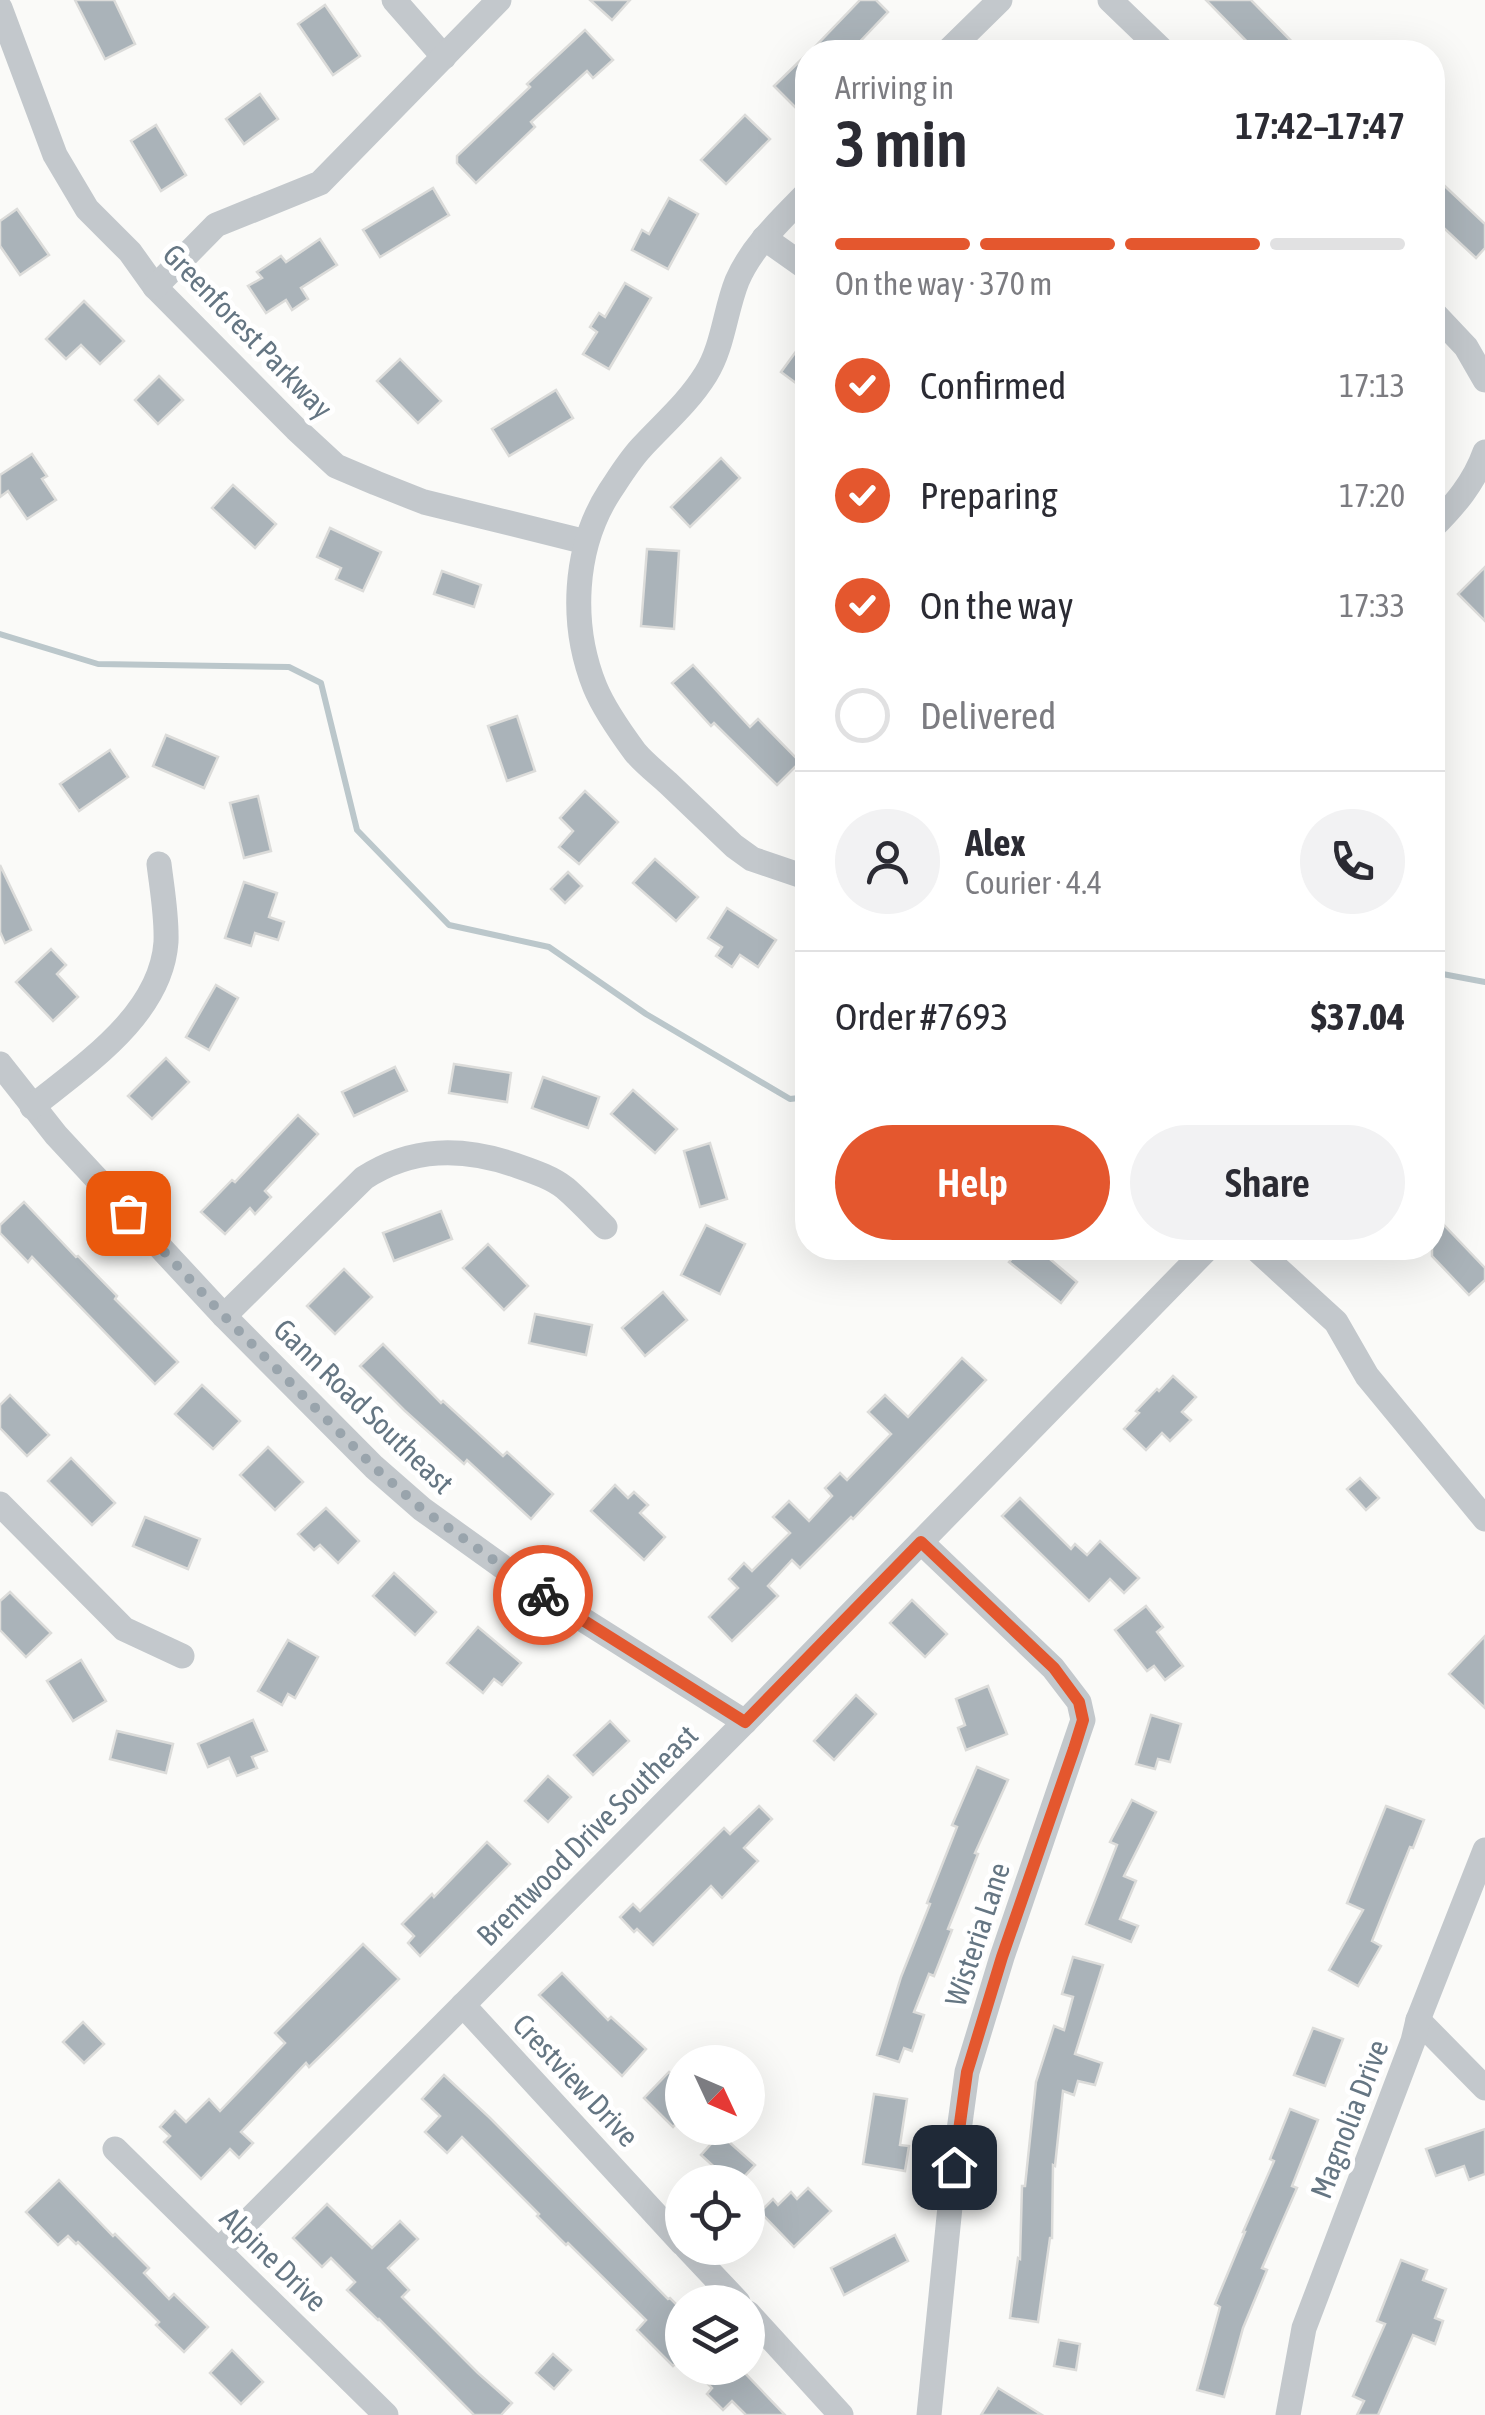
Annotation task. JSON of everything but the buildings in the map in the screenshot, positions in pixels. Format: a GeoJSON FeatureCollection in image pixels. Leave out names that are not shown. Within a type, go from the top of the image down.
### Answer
{"type":"FeatureCollection","features":[{"type":"Feature","properties":{"kind":"street"},"geometry":{"type":"LineString","coordinates":[[394,0],[444,58]]}},
{"type":"Feature","properties":{"kind":"street"},"geometry":{"type":"LineString","coordinates":[[155,287],[216,225],[320,184],[499,0]]}},
{"type":"Feature","properties":{"kind":"street"},"geometry":{"type":"LineString","coordinates":[[959,40],[1000,0]]}},
{"type":"Feature","properties":{"kind":"street"},"geometry":{"type":"LineString","coordinates":[[1110,0],[1152,40]]}},
{"type":"Feature","properties":{"kind":"street","name":"Greenforest Parkway"},"geometry":{"type":"LineString","coordinates":[[0,8],[55,155],[87,209],[130,252],[155,287],[296,430],[336,466],[424,502],[586,542]]}},
{"type":"Feature","properties":{"kind":"street"},"geometry":{"type":"LineString","coordinates":[[795,206],[764,238],[738,280],[710,369],[681,409],[628,464],[600,508],[586,542],[579,596],[584,652],[598,693],[637,754],[734,846],[752,859],[795,874]]}},
{"type":"Feature","properties":{"kind":"street"},"geometry":{"type":"LineString","coordinates":[[764,238],[795,260]]}},
{"type":"Feature","properties":{"kind":"street"},"geometry":{"type":"LineString","coordinates":[[1445,325],[1466,347],[1485,380]]}},
{"type":"Feature","properties":{"kind":"street"},"geometry":{"type":"LineString","coordinates":[[1445,515],[1460,499],[1485,452]]}},
{"type":"Feature","properties":{"kind":"street"},"geometry":{"type":"LineString","coordinates":[[32,1108],[111,1041],[149,998],[166,942],[159,864]]}},
{"type":"Feature","properties":{"kind":"street","name":"Gann Road Southeast"},"geometry":{"type":"LineString","coordinates":[[0,1064],[32,1108],[224,1316],[374,1467],[471,1546],[574,1616],[745,1722]]}},
{"type":"Feature","properties":{"kind":"street"},"geometry":{"type":"LineString","coordinates":[[224,1316],[355,1186],[382,1166],[406,1157],[454,1151],[520,1167],[562,1186],[605,1227]]}},
{"type":"Feature","properties":{"kind":"street","name":"Brentwood Drive Southeast"},"geometry":{"type":"LineString","coordinates":[[219,2250],[745,1722],[1196,1260]]}},
{"type":"Feature","properties":{"kind":"street"},"geometry":{"type":"LineString","coordinates":[[1268,1260],[1336,1322],[1366,1376],[1485,1518]]}},
{"type":"Feature","properties":{"kind":"street"},"geometry":{"type":"LineString","coordinates":[[0,1504],[124,1628],[182,1656]]}},
{"type":"Feature","properties":{"kind":"street","name":"Wisteria Lane"},"geometry":{"type":"LineString","coordinates":[[921,1542],[1054,1668],[1079,1702],[1083,1720],[967,2072],[930,2415]]}},
{"type":"Feature","properties":{"kind":"street","name":"Magnolia Drive"},"geometry":{"type":"LineString","coordinates":[[1288,2415],[1304,2328],[1485,1850]]}},
{"type":"Feature","properties":{"kind":"street","name":"Crestview Drive"},"geometry":{"type":"LineString","coordinates":[[463,2004],[665,2223]]}},
{"type":"Feature","properties":{"kind":"street"},"geometry":{"type":"LineString","coordinates":[[1418,2020],[1485,2088]]}},
{"type":"Feature","properties":{"kind":"street","name":"Alpine Drive"},"geometry":{"type":"LineString","coordinates":[[115,2149],[386,2415]]}},
{"type":"Feature","properties":{"kind":"street","name":"Crestview Drive"},"geometry":{"type":"LineString","coordinates":[[704,2265],[722,2285]]}},
{"type":"Feature","properties":{"kind":"street"},"geometry":{"type":"LineString","coordinates":[[765,2331],[842,2415]]}},
{"type":"Feature","properties":{"kind":"waterway"},"geometry":{"type":"LineString","coordinates":[[0,634],[98,664],[289,667],[321,683],[357,830],[449,925],[549,947],[646,1014],[795,1098]]}},
{"type":"Feature","properties":{"kind":"waterway"},"geometry":{"type":"LineString","coordinates":[[1445,974],[1485,982]]}},
{"type":"Feature","properties":{"kind":"way so far"},"geometry":{"type":"LineString","coordinates":[[128,1213],[374,1467],[422,1509],[543,1595]]}},
{"type":"Feature","properties":{"kind":"route"},"geometry":{"type":"LineString","coordinates":[[543,1595],[745,1722],[921,1542],[1054,1668],[1079,1702],[1083,1720],[967,2072],[954,2167]]}}]}
